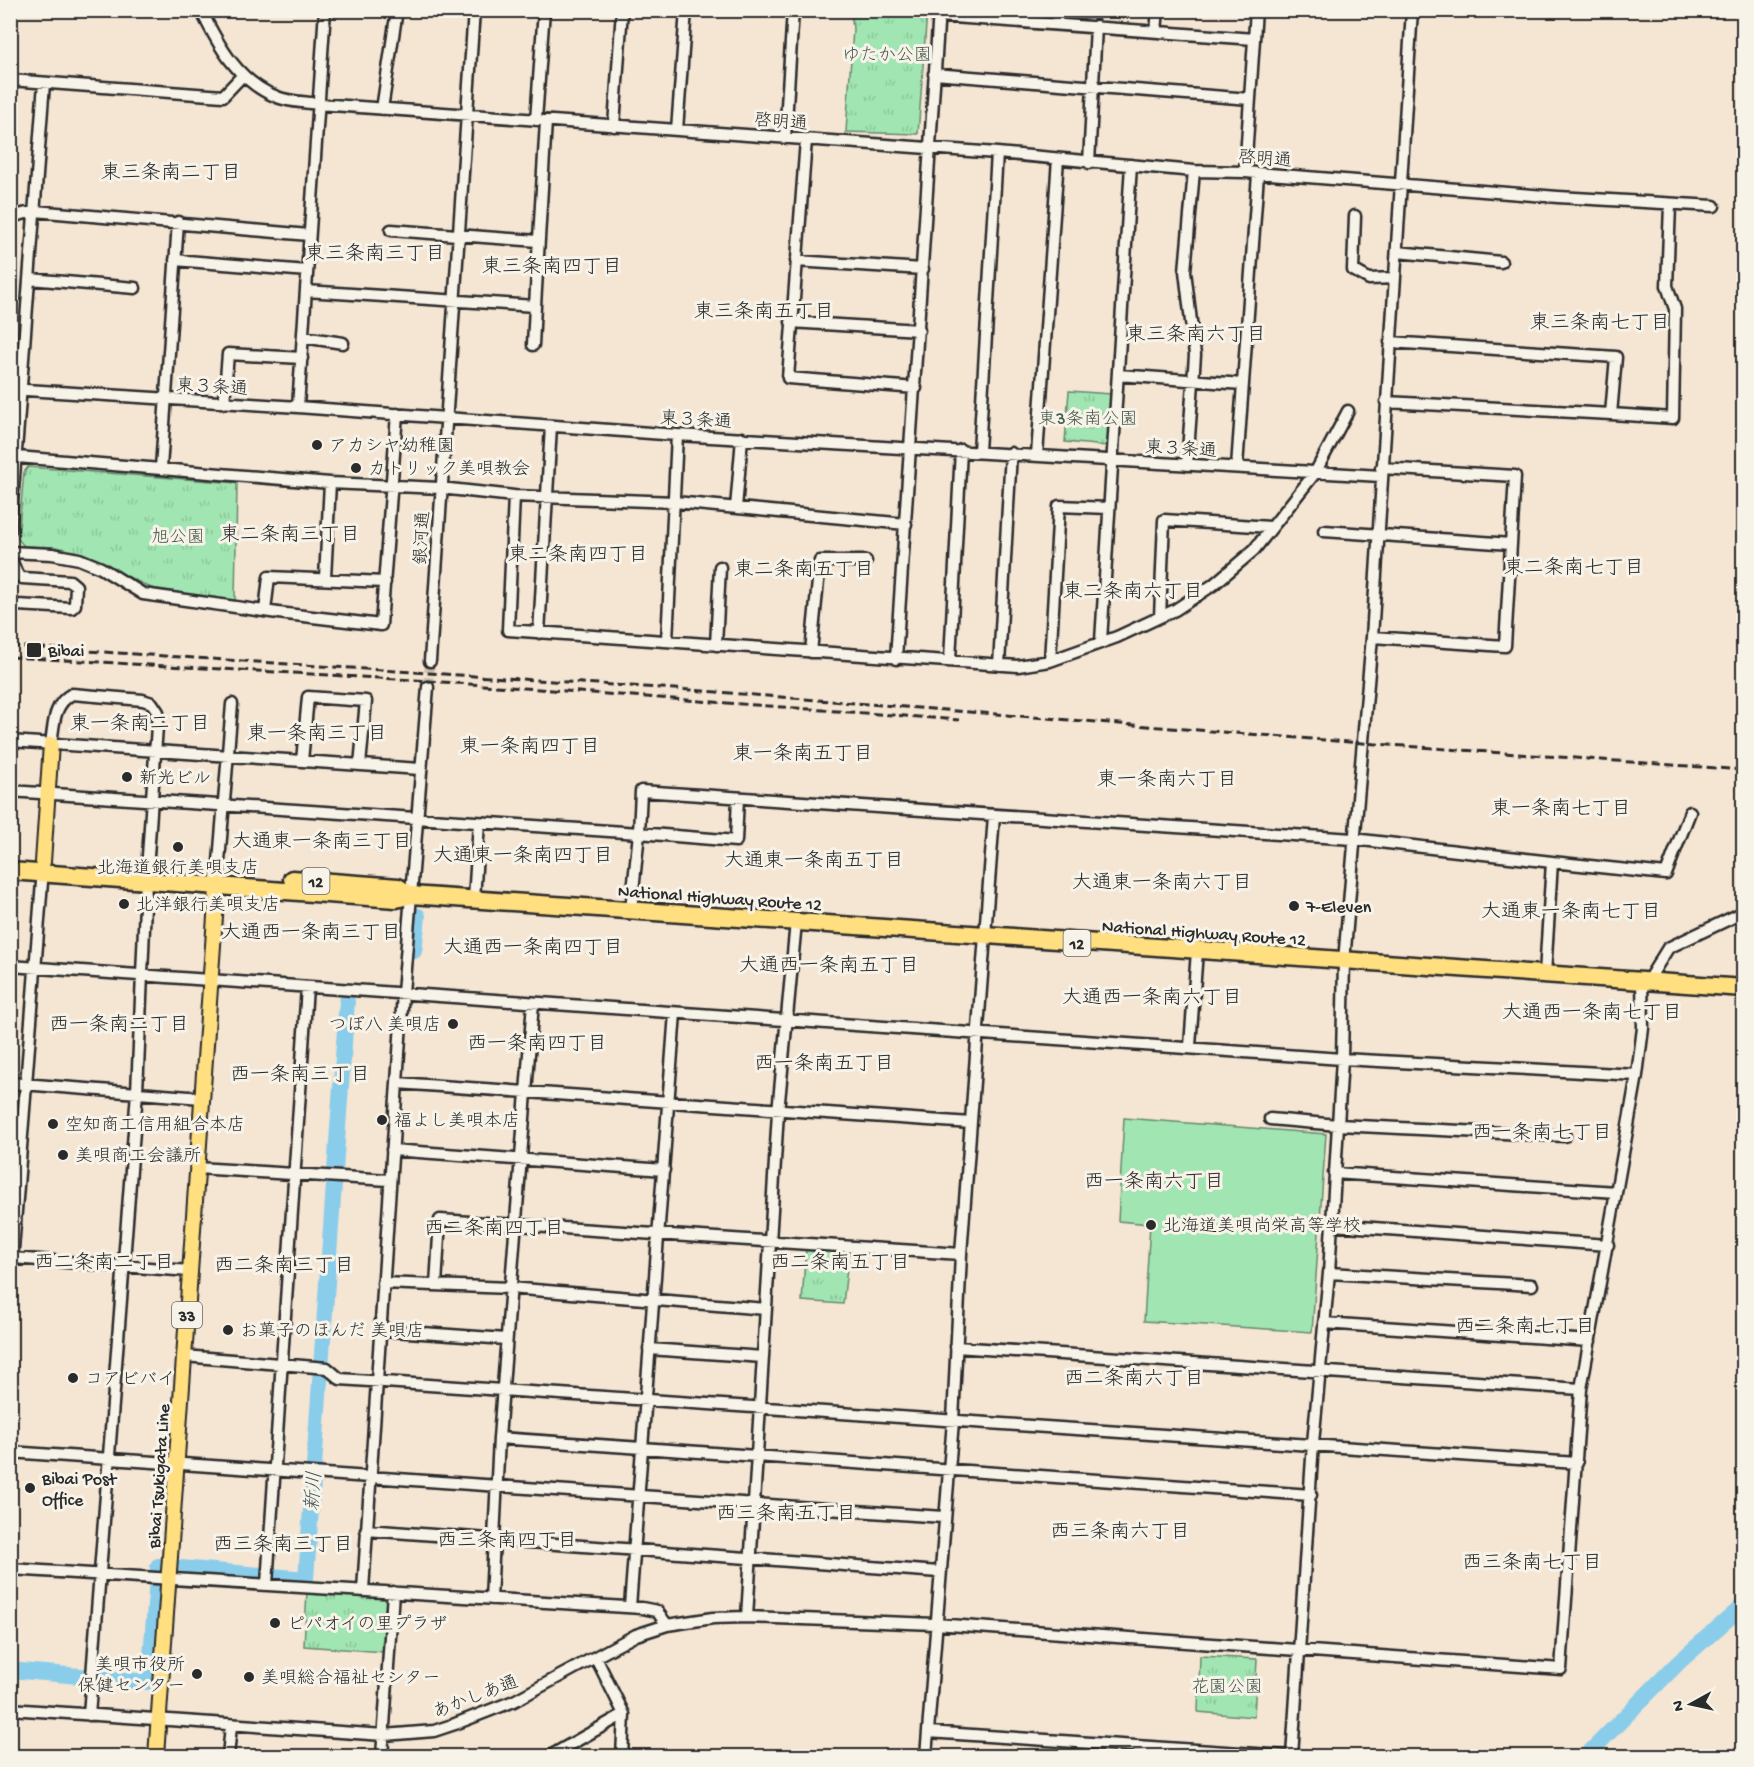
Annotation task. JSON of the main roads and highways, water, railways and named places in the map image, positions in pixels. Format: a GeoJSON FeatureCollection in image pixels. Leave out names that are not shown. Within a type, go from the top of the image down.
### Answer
{"type":"FeatureCollection","features":[{"type":"Feature","properties":{"kind":"highway","name":"National Highway Route 12"},"geometry":{"type":"LineString","coordinates":[[10,860],[43,868],[218,880],[396,899],[411,895],[474,899],[1743,988]]}},
{"type":"Feature","properties":{"kind":"highway","name":"National Highway Route 12"},"geometry":{"type":"LineString","coordinates":[[10,871],[43,868]]}},
{"type":"Feature","properties":{"kind":"main road"},"geometry":{"type":"LineString","coordinates":[[43,868],[51,744]]}},
{"type":"Feature","properties":{"kind":"main road","name":"Bibai Tsukigata Line"},"geometry":{"type":"LineString","coordinates":[[156,1756],[218,880]]}},
{"type":"Feature","properties":{"kind":"waterway","name":"新川"},"geometry":{"type":"LineString","coordinates":[[414,951],[418,916]]}},
{"type":"Feature","properties":{"kind":"waterway","name":"新川"},"geometry":{"type":"LineString","coordinates":[[10,1670],[149,1682],[158,1566],[306,1579],[347,1001]]}},
{"type":"Feature","properties":{"kind":"waterway"},"geometry":{"type":"LineString","coordinates":[[1586,1756],[1679,1662],[1744,1605]]}},
{"type":"Feature","properties":{"kind":"tunnel"},"geometry":{"type":"LineString","coordinates":[[428,687],[430,661]]}},
{"type":"Feature","properties":{"kind":"railway"},"geometry":{"type":"LineString","coordinates":[[10,646],[691,690],[1362,743],[1744,770]]}},
{"type":"Feature","properties":{"kind":"railway"},"geometry":{"type":"LineString","coordinates":[[10,657],[415,680],[959,720]]}},
{"type":"Feature","properties":{"kind":"place","name":"アカシヤ幼稚園"},"geometry":{"type":"Point","coordinates":[317,445]}},
{"type":"Feature","properties":{"kind":"place","name":"カトリック美唄教会"},"geometry":{"type":"Point","coordinates":[356,468]}},
{"type":"Feature","properties":{"kind":"place","name":"Bibai"},"geometry":{"type":"Point","coordinates":[34,650]}},
{"type":"Feature","properties":{"kind":"place","name":"新光ビル"},"geometry":{"type":"Point","coordinates":[127,777]}},
{"type":"Feature","properties":{"kind":"place","name":"北海道銀行美唄支店"},"geometry":{"type":"Point","coordinates":[178,847]}},
{"type":"Feature","properties":{"kind":"place","name":"北洋銀行美唄支店"},"geometry":{"type":"Point","coordinates":[124,904]}},
{"type":"Feature","properties":{"kind":"place","name":"7-Eleven"},"geometry":{"type":"Point","coordinates":[1294,906]}},
{"type":"Feature","properties":{"kind":"place","name":"つぼ八 美唄店"},"geometry":{"type":"Point","coordinates":[453,1024]}},
{"type":"Feature","properties":{"kind":"place","name":"福よし美唄本店"},"geometry":{"type":"Point","coordinates":[382,1120]}},
{"type":"Feature","properties":{"kind":"place","name":"空知商工信用組合本店"},"geometry":{"type":"Point","coordinates":[53,1124]}},
{"type":"Feature","properties":{"kind":"place","name":"美唄商工会議所"},"geometry":{"type":"Point","coordinates":[63,1155]}},
{"type":"Feature","properties":{"kind":"place","name":"北海道美唄尚栄高等学校"},"geometry":{"type":"Point","coordinates":[1151,1225]}},
{"type":"Feature","properties":{"kind":"place","name":"お菓子のほんだ 美唄店"},"geometry":{"type":"Point","coordinates":[228,1330]}},
{"type":"Feature","properties":{"kind":"place","name":"コアビバイ"},"geometry":{"type":"Point","coordinates":[73,1378]}},
{"type":"Feature","properties":{"kind":"place","name":"Bibai Post Office"},"geometry":{"type":"Point","coordinates":[30,1488]}},
{"type":"Feature","properties":{"kind":"place","name":"ピパオイの里プラザ"},"geometry":{"type":"Point","coordinates":[275,1623]}},
{"type":"Feature","properties":{"kind":"place","name":"美唄市役所 保健センター"},"geometry":{"type":"Point","coordinates":[197,1674]}},
{"type":"Feature","properties":{"kind":"place","name":"美唄総合福祉センター"},"geometry":{"type":"Point","coordinates":[249,1677]}},
{"type":"Feature","properties":{"kind":"district","name":"東三条南二丁目"},"geometry":{"type":"Point","coordinates":[171,171]}},
{"type":"Feature","properties":{"kind":"district","name":"東三条南三丁目"},"geometry":{"type":"Point","coordinates":[375,252]}},
{"type":"Feature","properties":{"kind":"district","name":"東三条南四丁目"},"geometry":{"type":"Point","coordinates":[552,265]}},
{"type":"Feature","properties":{"kind":"district","name":"東三条南五丁目"},"geometry":{"type":"Point","coordinates":[764,310]}},
{"type":"Feature","properties":{"kind":"district","name":"東三条南七丁目"},"geometry":{"type":"Point","coordinates":[1600,321]}},
{"type":"Feature","properties":{"kind":"district","name":"東三条南六丁目"},"geometry":{"type":"Point","coordinates":[1196,333]}},
{"type":"Feature","properties":{"kind":"district","name":"東二条南三丁目"},"geometry":{"type":"Point","coordinates":[290,533]}},
{"type":"Feature","properties":{"kind":"district","name":"東二条南四丁目"},"geometry":{"type":"Point","coordinates":[578,553]}},
{"type":"Feature","properties":{"kind":"district","name":"東二条南七丁目"},"geometry":{"type":"Point","coordinates":[1574,566]}},
{"type":"Feature","properties":{"kind":"district","name":"東二条南五丁目"},"geometry":{"type":"Point","coordinates":[804,568]}},
{"type":"Feature","properties":{"kind":"district","name":"東二条南六丁目"},"geometry":{"type":"Point","coordinates":[1133,590]}},
{"type":"Feature","properties":{"kind":"district","name":"東一条南二丁目"},"geometry":{"type":"Point","coordinates":[140,722]}},
{"type":"Feature","properties":{"kind":"district","name":"東一条南三丁目"},"geometry":{"type":"Point","coordinates":[317,732]}},
{"type":"Feature","properties":{"kind":"district","name":"東一条南四丁目"},"geometry":{"type":"Point","coordinates":[530,745]}},
{"type":"Feature","properties":{"kind":"district","name":"東一条南五丁目"},"geometry":{"type":"Point","coordinates":[803,752]}},
{"type":"Feature","properties":{"kind":"district","name":"東一条南六丁目"},"geometry":{"type":"Point","coordinates":[1167,778]}},
{"type":"Feature","properties":{"kind":"district","name":"東一条南七丁目"},"geometry":{"type":"Point","coordinates":[1561,807]}},
{"type":"Feature","properties":{"kind":"district","name":"大通東一条南三丁目"},"geometry":{"type":"Point","coordinates":[322,840]}},
{"type":"Feature","properties":{"kind":"district","name":"大通東一条南四丁目"},"geometry":{"type":"Point","coordinates":[523,854]}},
{"type":"Feature","properties":{"kind":"district","name":"大通東一条南五丁目"},"geometry":{"type":"Point","coordinates":[814,859]}},
{"type":"Feature","properties":{"kind":"district","name":"大通東一条南六丁目"},"geometry":{"type":"Point","coordinates":[1162,881]}},
{"type":"Feature","properties":{"kind":"district","name":"大通東一条南七丁目"},"geometry":{"type":"Point","coordinates":[1571,910]}},
{"type":"Feature","properties":{"kind":"district","name":"大通西一条南三丁目"},"geometry":{"type":"Point","coordinates":[311,931]}},
{"type":"Feature","properties":{"kind":"district","name":"大通西一条南四丁目"},"geometry":{"type":"Point","coordinates":[533,946]}},
{"type":"Feature","properties":{"kind":"district","name":"大通西一条南五丁目"},"geometry":{"type":"Point","coordinates":[829,964]}},
{"type":"Feature","properties":{"kind":"district","name":"大通西一条南六丁目"},"geometry":{"type":"Point","coordinates":[1152,996]}},
{"type":"Feature","properties":{"kind":"district","name":"大通西一条南七丁目"},"geometry":{"type":"Point","coordinates":[1592,1011]}},
{"type":"Feature","properties":{"kind":"district","name":"西一条南二丁目"},"geometry":{"type":"Point","coordinates":[119,1023]}},
{"type":"Feature","properties":{"kind":"district","name":"西一条南四丁目"},"geometry":{"type":"Point","coordinates":[537,1042]}},
{"type":"Feature","properties":{"kind":"district","name":"西一条南五丁目"},"geometry":{"type":"Point","coordinates":[824,1062]}},
{"type":"Feature","properties":{"kind":"district","name":"西一条南三丁目"},"geometry":{"type":"Point","coordinates":[300,1073]}},
{"type":"Feature","properties":{"kind":"district","name":"西一条南七丁目"},"geometry":{"type":"Point","coordinates":[1542,1131]}},
{"type":"Feature","properties":{"kind":"district","name":"西一条南六丁目"},"geometry":{"type":"Point","coordinates":[1154,1180]}},
{"type":"Feature","properties":{"kind":"district","name":"西二条南四丁目"},"geometry":{"type":"Point","coordinates":[494,1227]}},
{"type":"Feature","properties":{"kind":"district","name":"西二条南二丁目"},"geometry":{"type":"Point","coordinates":[104,1261]}},
{"type":"Feature","properties":{"kind":"district","name":"西二条南五丁目"},"geometry":{"type":"Point","coordinates":[840,1261]}},
{"type":"Feature","properties":{"kind":"district","name":"西二条南三丁目"},"geometry":{"type":"Point","coordinates":[284,1264]}},
{"type":"Feature","properties":{"kind":"district","name":"西二条南七丁目"},"geometry":{"type":"Point","coordinates":[1525,1325]}},
{"type":"Feature","properties":{"kind":"district","name":"西二条南六丁目"},"geometry":{"type":"Point","coordinates":[1134,1377]}},
{"type":"Feature","properties":{"kind":"district","name":"西三条南五丁目"},"geometry":{"type":"Point","coordinates":[786,1512]}},
{"type":"Feature","properties":{"kind":"district","name":"西三条南六丁目"},"geometry":{"type":"Point","coordinates":[1120,1530]}},
{"type":"Feature","properties":{"kind":"district","name":"西三条南四丁目"},"geometry":{"type":"Point","coordinates":[507,1539]}},
{"type":"Feature","properties":{"kind":"district","name":"西三条南三丁目"},"geometry":{"type":"Point","coordinates":[283,1543]}},
{"type":"Feature","properties":{"kind":"district","name":"西三条南七丁目"},"geometry":{"type":"Point","coordinates":[1532,1561]}},
{"type":"Feature","properties":{"kind":"park label","name":"ゆたか公園"},"geometry":{"type":"Point","coordinates":[887,54]}},
{"type":"Feature","properties":{"kind":"park label","name":"東3条南公園"},"geometry":{"type":"Point","coordinates":[1088,418]}},
{"type":"Feature","properties":{"kind":"park label","name":"旭公園"},"geometry":{"type":"Point","coordinates":[178,536]}},
{"type":"Feature","properties":{"kind":"park label","name":"花園公園"},"geometry":{"type":"Point","coordinates":[1227,1686]}}]}
